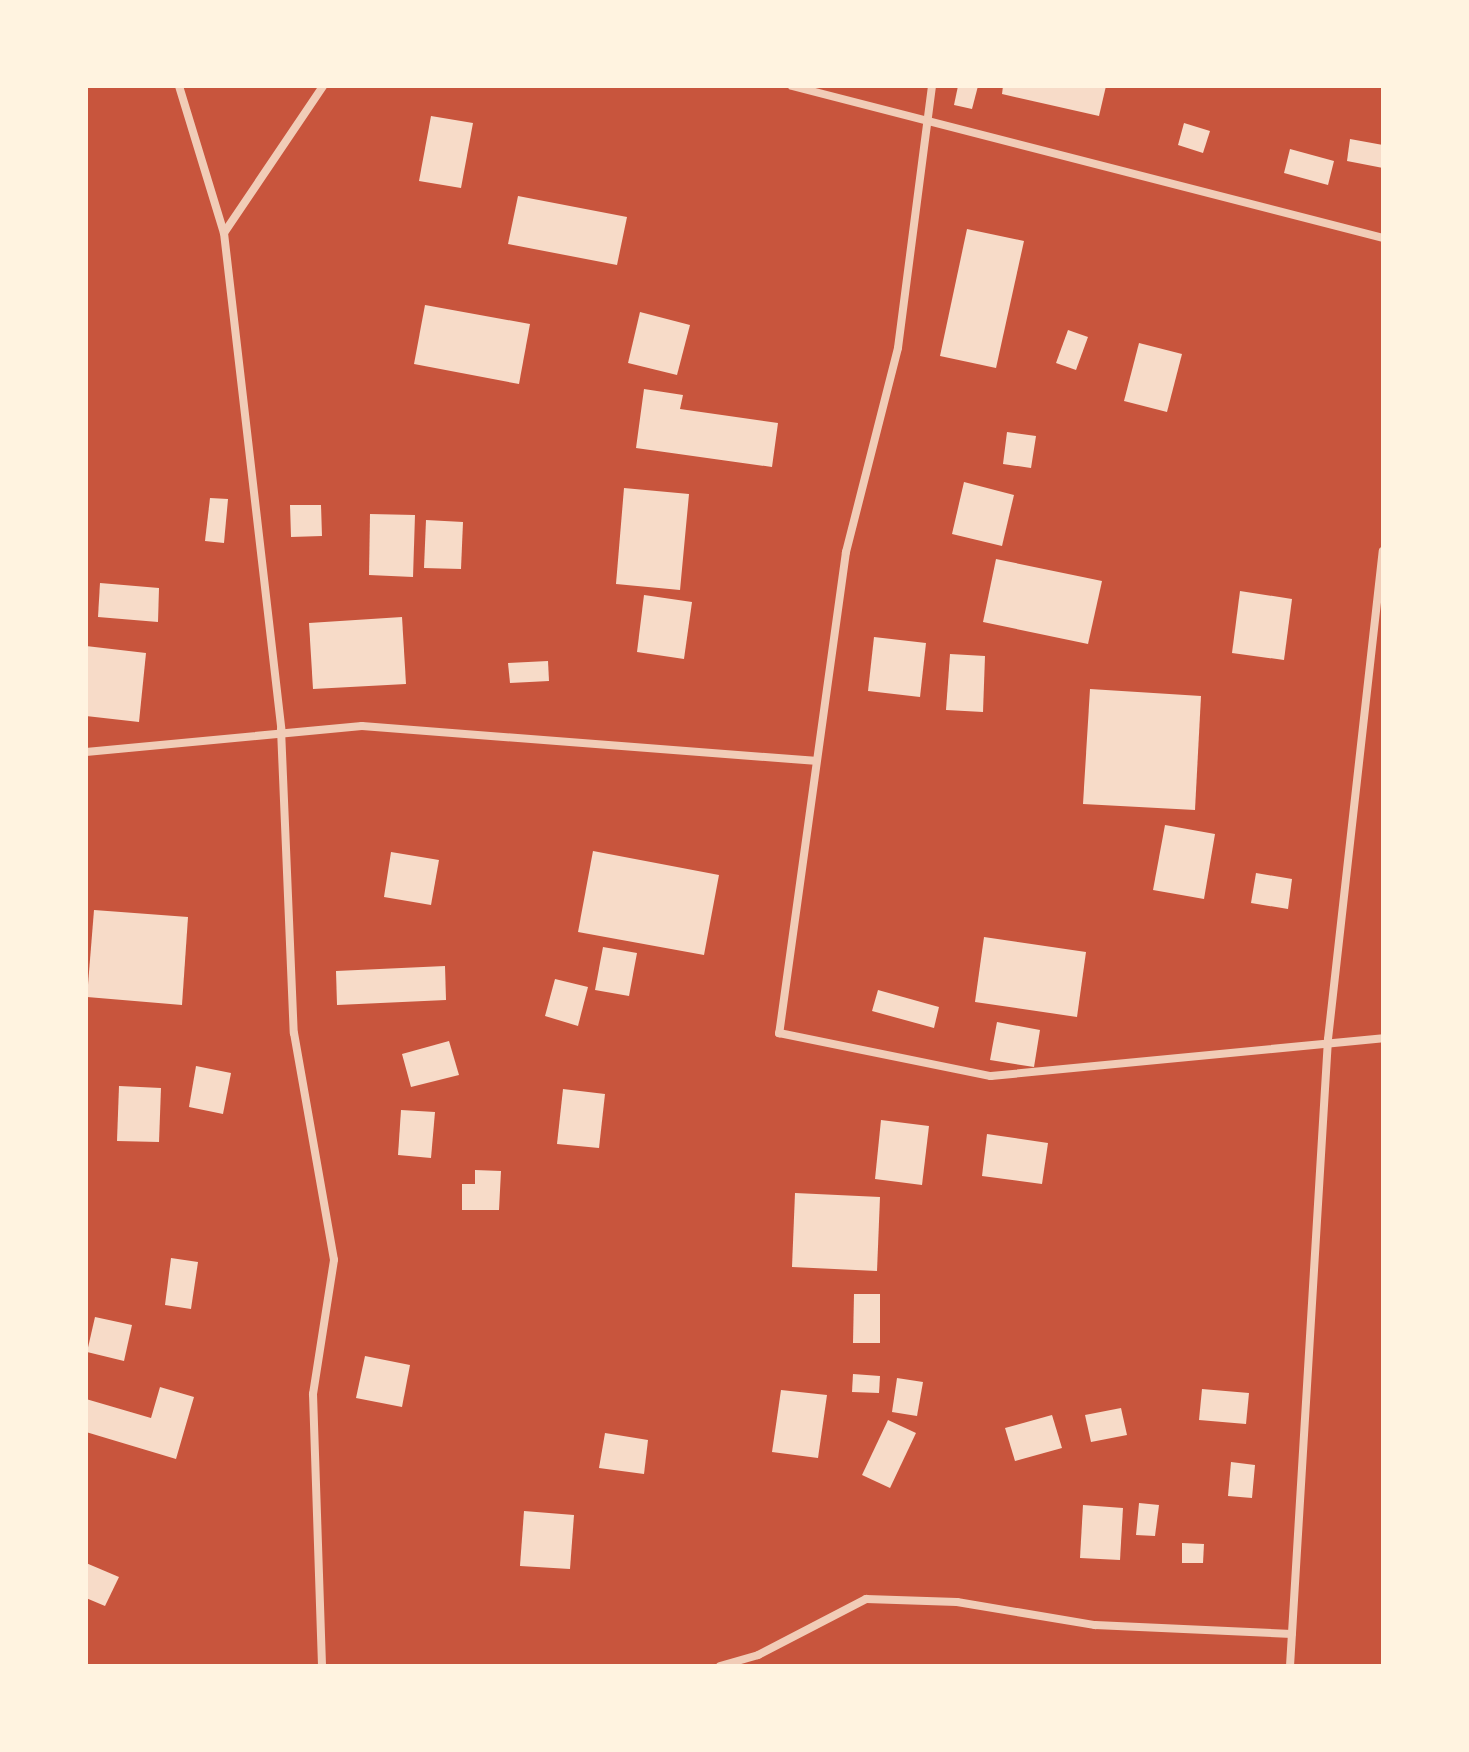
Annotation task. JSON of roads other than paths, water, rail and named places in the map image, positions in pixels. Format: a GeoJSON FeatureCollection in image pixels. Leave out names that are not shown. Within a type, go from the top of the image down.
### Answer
{"type":"FeatureCollection","features":[{"type":"Feature","properties":{"kind":"street"},"geometry":{"type":"LineString","coordinates":[[179,86],[224,233],[281,729],[294,1033],[334,1260],[313,1394],[322,1666]]}},
{"type":"Feature","properties":{"kind":"street"},"geometry":{"type":"LineString","coordinates":[[224,233],[323,86]]}},
{"type":"Feature","properties":{"kind":"street"},"geometry":{"type":"LineString","coordinates":[[792,86],[930,124],[1383,238]]}},
{"type":"Feature","properties":{"kind":"street"},"geometry":{"type":"LineString","coordinates":[[932,86],[930,124],[898,348],[846,552],[779,1033],[991,1076],[1328,1039],[1383,1038]]}},
{"type":"Feature","properties":{"kind":"street"},"geometry":{"type":"LineString","coordinates":[[1290,1666],[1328,1039],[1383,551]]}},
{"type":"Feature","properties":{"kind":"street"},"geometry":{"type":"LineString","coordinates":[[1372,646],[1383,648]]}},
{"type":"Feature","properties":{"kind":"street"},"geometry":{"type":"LineString","coordinates":[[86,752],[281,729],[362,726],[815,761]]}},
{"type":"Feature","properties":{"kind":"street"},"geometry":{"type":"LineString","coordinates":[[720,1666],[758,1655],[866,1599],[957,1602],[1095,1625],[1292,1634]]}}]}
